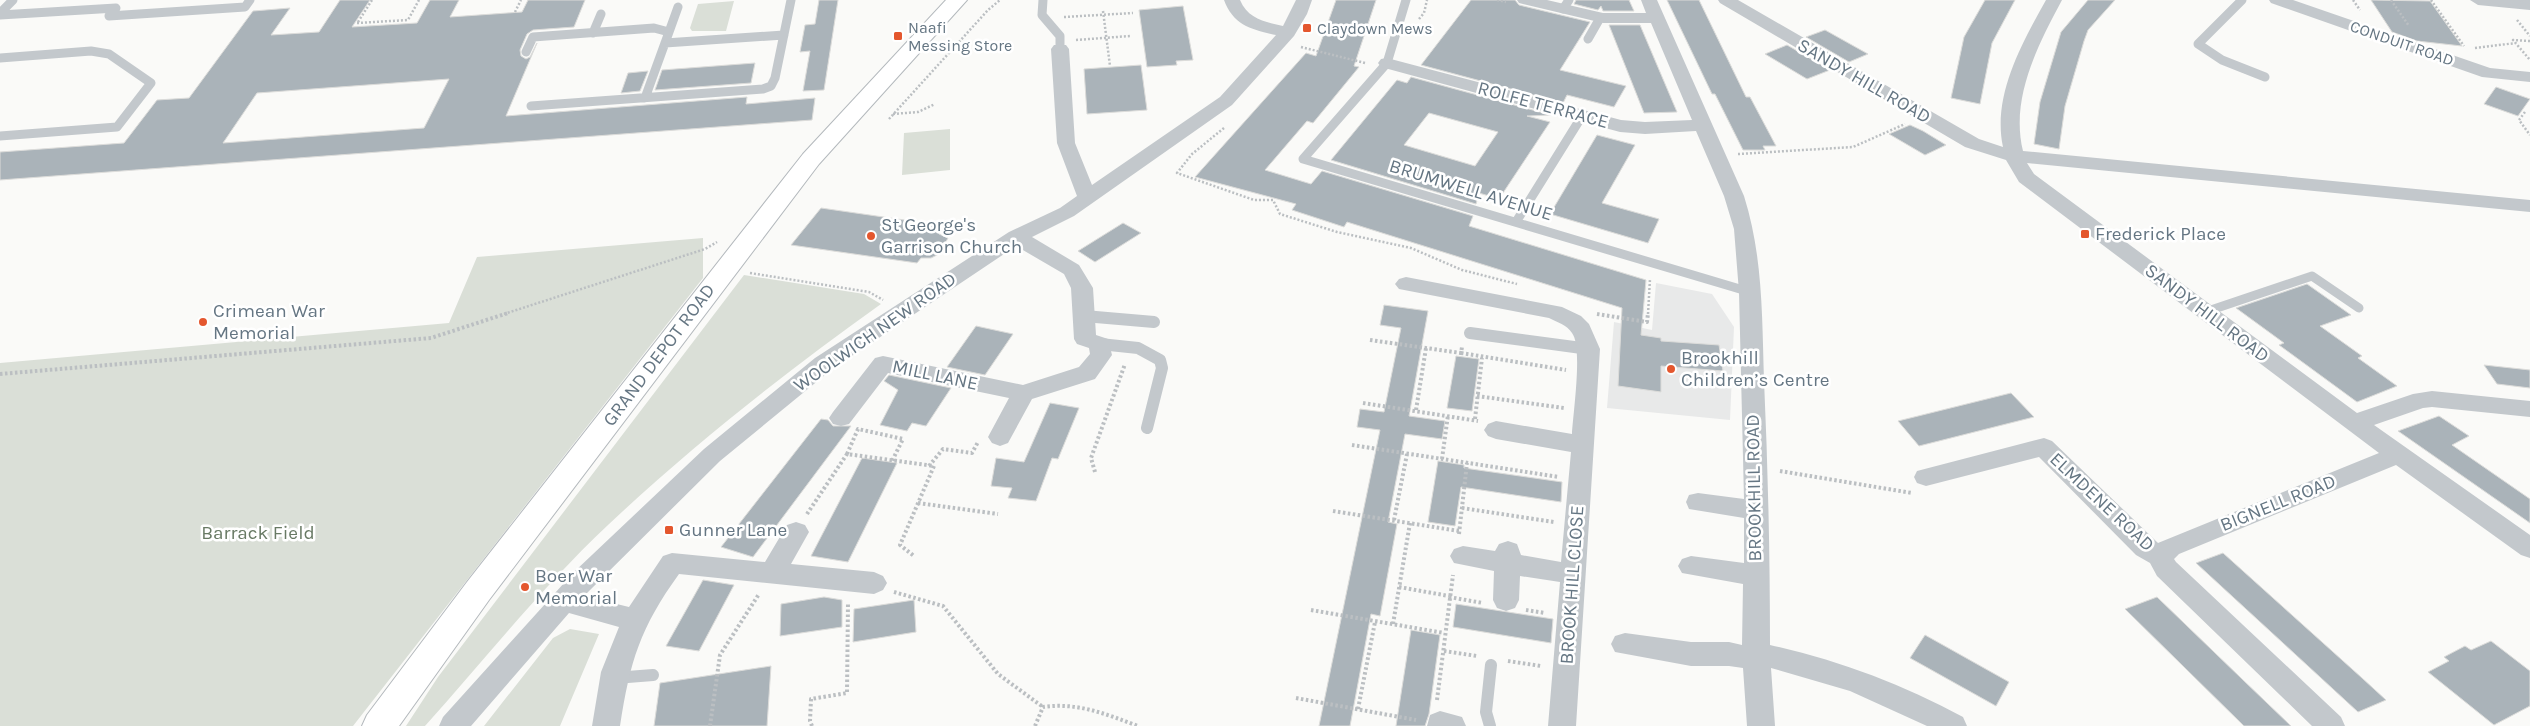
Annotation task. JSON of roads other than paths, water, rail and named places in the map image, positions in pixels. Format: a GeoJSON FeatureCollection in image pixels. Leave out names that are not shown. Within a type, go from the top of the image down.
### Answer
{"type":"FeatureCollection","features":[{"type":"Feature","properties":{"kind":"highway","name":"GRAND DEPOT ROAD"},"geometry":{"type":"LineString","coordinates":[[379,726],[478,591],[811,159],[957,0]]}},
{"type":"Feature","properties":{"kind":"street"},"geometry":{"type":"LineString","coordinates":[[1232,0],[1241,18],[1283,37]]}},
{"type":"Feature","properties":{"kind":"street","name":"WOOLWICH NEW ROAD"},"geometry":{"type":"LineString","coordinates":[[453,726],[563,601],[712,455],[823,364],[1016,237],[1067,212],[1226,101],[1283,37],[1299,14],[1304,0]]}},
{"type":"Feature","properties":{"kind":"street"},"geometry":{"type":"LineString","coordinates":[[1525,0],[1566,4],[1600,18],[1657,18]]}},
{"type":"Feature","properties":{"kind":"street","name":"BROOKHILL ROAD"},"geometry":{"type":"LineString","coordinates":[[1649,0],[1741,219],[1750,292],[1757,510],[1755,576],[1756,656],[1761,726]]}},
{"type":"Feature","properties":{"kind":"street","name":"SANDY HILL ROAD"},"geometry":{"type":"LineString","coordinates":[[1726,0],[1972,143],[2012,156],[2016,167],[2026,178],[2354,423],[2530,548]]}},
{"type":"Feature","properties":{"kind":"street"},"geometry":{"type":"LineString","coordinates":[[2054,0],[2032,38],[2018,78],[2010,122],[2009,141],[2012,156],[2530,206]]}},
{"type":"Feature","properties":{"kind":"street","name":"CONDUIT ROAD"},"geometry":{"type":"LineString","coordinates":[[2277,0],[2488,73],[2530,77]]}},
{"type":"Feature","properties":{"kind":"street"},"geometry":{"type":"LineString","coordinates":[[2478,0],[2530,5]]}},
{"type":"Feature","properties":{"kind":"street"},"geometry":{"type":"LineString","coordinates":[[1060,45],[1066,143],[1086,197]]}},
{"type":"Feature","properties":{"kind":"street","name":"ROLFE TERRACE"},"geometry":{"type":"LineString","coordinates":[[1385,65],[1620,126],[1645,128],[1702,125]]}},
{"type":"Feature","properties":{"kind":"street"},"geometry":{"type":"LineString","coordinates":[[1016,237],[1072,270],[1082,288],[1085,339],[1100,344]]}},
{"type":"Feature","properties":{"kind":"street","name":"BROOK HILL CLOSE"},"geometry":{"type":"LineString","coordinates":[[1406,284],[1554,312],[1575,321],[1586,334],[1589,349],[1562,726]]}},
{"type":"Feature","properties":{"kind":"street","name":"MILL LANE"},"geometry":{"type":"LineString","coordinates":[[841,418],[883,364],[1023,393],[1086,373],[1101,355],[1100,344]]}},
{"type":"Feature","properties":{"kind":"street"},"geometry":{"type":"LineString","coordinates":[[1003,431],[1018,407],[1023,393]]}},
{"type":"Feature","properties":{"kind":"street"},"geometry":{"type":"LineString","coordinates":[[2354,423],[2421,400],[2432,399],[2530,409]]}},
{"type":"Feature","properties":{"kind":"street"},"geometry":{"type":"LineString","coordinates":[[1485,424],[1583,445]]}},
{"type":"Feature","properties":{"kind":"street","name":"ELMDENE ROAD"},"geometry":{"type":"LineString","coordinates":[[1926,477],[2044,447],[2144,548],[2160,556],[2166,569],[2332,726]]}},
{"type":"Feature","properties":{"kind":"street","name":"BIGNELL ROAD"},"geometry":{"type":"LineString","coordinates":[[2160,556],[2170,548],[2398,454]]}},
{"type":"Feature","properties":{"kind":"street"},"geometry":{"type":"LineString","coordinates":[[1698,502],[1757,510]]}},
{"type":"Feature","properties":{"kind":"street"},"geometry":{"type":"LineString","coordinates":[[773,572],[796,532]]}},
{"type":"Feature","properties":{"kind":"street"},"geometry":{"type":"LineString","coordinates":[[1462,556],[1508,557],[1572,574]]}},
{"type":"Feature","properties":{"kind":"street"},"geometry":{"type":"LineString","coordinates":[[1506,600],[1508,557]]}},
{"type":"Feature","properties":{"kind":"street"},"geometry":{"type":"LineString","coordinates":[[606,726],[614,678],[635,620],[672,563],[862,582]]}},
{"type":"Feature","properties":{"kind":"street"},"geometry":{"type":"LineString","coordinates":[[1692,566],[1755,576]]}},
{"type":"Feature","properties":{"kind":"street"},"geometry":{"type":"LineString","coordinates":[[563,601],[635,620]]}},
{"type":"Feature","properties":{"kind":"street"},"geometry":{"type":"LineString","coordinates":[[1625,644],[1691,654],[1756,656],[1808,664],[1861,683],[1953,726]]}},
{"type":"Feature","properties":{"kind":"lane"},"geometry":{"type":"LineString","coordinates":[[0,14],[13,0]]}},
{"type":"Feature","properties":{"kind":"lane"},"geometry":{"type":"LineString","coordinates":[[0,14],[116,8],[109,16],[245,7],[250,0]]}},
{"type":"Feature","properties":{"kind":"lane"},"geometry":{"type":"LineString","coordinates":[[531,106],[763,89],[773,82],[791,0]]}},
{"type":"Feature","properties":{"kind":"lane"},"geometry":{"type":"LineString","coordinates":[[1042,0],[1042,15],[1060,36],[1060,45]]}},
{"type":"Feature","properties":{"kind":"lane"},"geometry":{"type":"LineString","coordinates":[[1385,65],[1406,0]]}},
{"type":"Feature","properties":{"kind":"lane"},"geometry":{"type":"LineString","coordinates":[[2242,0],[2198,44],[2213,52],[2222,60],[2266,77]]}},
{"type":"Feature","properties":{"kind":"lane"},"geometry":{"type":"LineString","coordinates":[[645,98],[678,7]]}},
{"type":"Feature","properties":{"kind":"lane"},"geometry":{"type":"LineString","coordinates":[[593,33],[601,14]]}},
{"type":"Feature","properties":{"kind":"lane"},"geometry":{"type":"LineString","coordinates":[[1588,39],[1600,18]]}},
{"type":"Feature","properties":{"kind":"lane"},"geometry":{"type":"LineString","coordinates":[[526,52],[533,38],[654,28],[669,32]]}},
{"type":"Feature","properties":{"kind":"lane"},"geometry":{"type":"LineString","coordinates":[[665,43],[784,35]]}},
{"type":"Feature","properties":{"kind":"lane"},"geometry":{"type":"LineString","coordinates":[[0,58],[91,51],[110,54],[151,83],[117,127],[0,136]]}},
{"type":"Feature","properties":{"kind":"lane","name":"BRUMWELL AVENUE"},"geometry":{"type":"LineString","coordinates":[[1385,65],[1303,159],[1750,292]]}},
{"type":"Feature","properties":{"kind":"lane"},"geometry":{"type":"LineString","coordinates":[[1516,222],[1582,116]]}},
{"type":"Feature","properties":{"kind":"lane"},"geometry":{"type":"LineString","coordinates":[[2205,312],[2312,276],[2359,308]]}},
{"type":"Feature","properties":{"kind":"lane"},"geometry":{"type":"LineString","coordinates":[[1084,316],[1154,322]]}},
{"type":"Feature","properties":{"kind":"lane"},"geometry":{"type":"LineString","coordinates":[[1467,336],[1589,349]]}},
{"type":"Feature","properties":{"kind":"lane"},"geometry":{"type":"LineString","coordinates":[[1100,344],[1130,347],[1153,354],[1160,360],[1162,368],[1148,428]]}},
{"type":"Feature","properties":{"kind":"lane"},"geometry":{"type":"LineString","coordinates":[[1490,726],[1486,712],[1491,665]]}},
{"type":"Feature","properties":{"kind":"lane"},"geometry":{"type":"LineString","coordinates":[[614,678],[653,675]]}},
{"type":"Feature","properties":{"kind":"place","name":"Claydown Mews"},"geometry":{"type":"Point","coordinates":[1307,28]}},
{"type":"Feature","properties":{"kind":"place","name":"Naafi Messing Store"},"geometry":{"type":"Point","coordinates":[898,36]}},
{"type":"Feature","properties":{"kind":"place","name":"Frederick Place"},"geometry":{"type":"Point","coordinates":[2085,234]}},
{"type":"Feature","properties":{"kind":"place","name":"St George's Garrison Church"},"geometry":{"type":"Point","coordinates":[871,236]}},
{"type":"Feature","properties":{"kind":"place","name":"Crimean War Memorial"},"geometry":{"type":"Point","coordinates":[203,322]}},
{"type":"Feature","properties":{"kind":"place","name":"Brookhill Children’s Centre"},"geometry":{"type":"Point","coordinates":[1671,369]}},
{"type":"Feature","properties":{"kind":"place","name":"Gunner Lane"},"geometry":{"type":"Point","coordinates":[669,530]}},
{"type":"Feature","properties":{"kind":"place","name":"Boer War Memorial"},"geometry":{"type":"Point","coordinates":[525,587]}},
{"type":"Feature","properties":{"kind":"park label","name":"Barrack Field"},"geometry":{"type":"Point","coordinates":[258,533]}}]}
